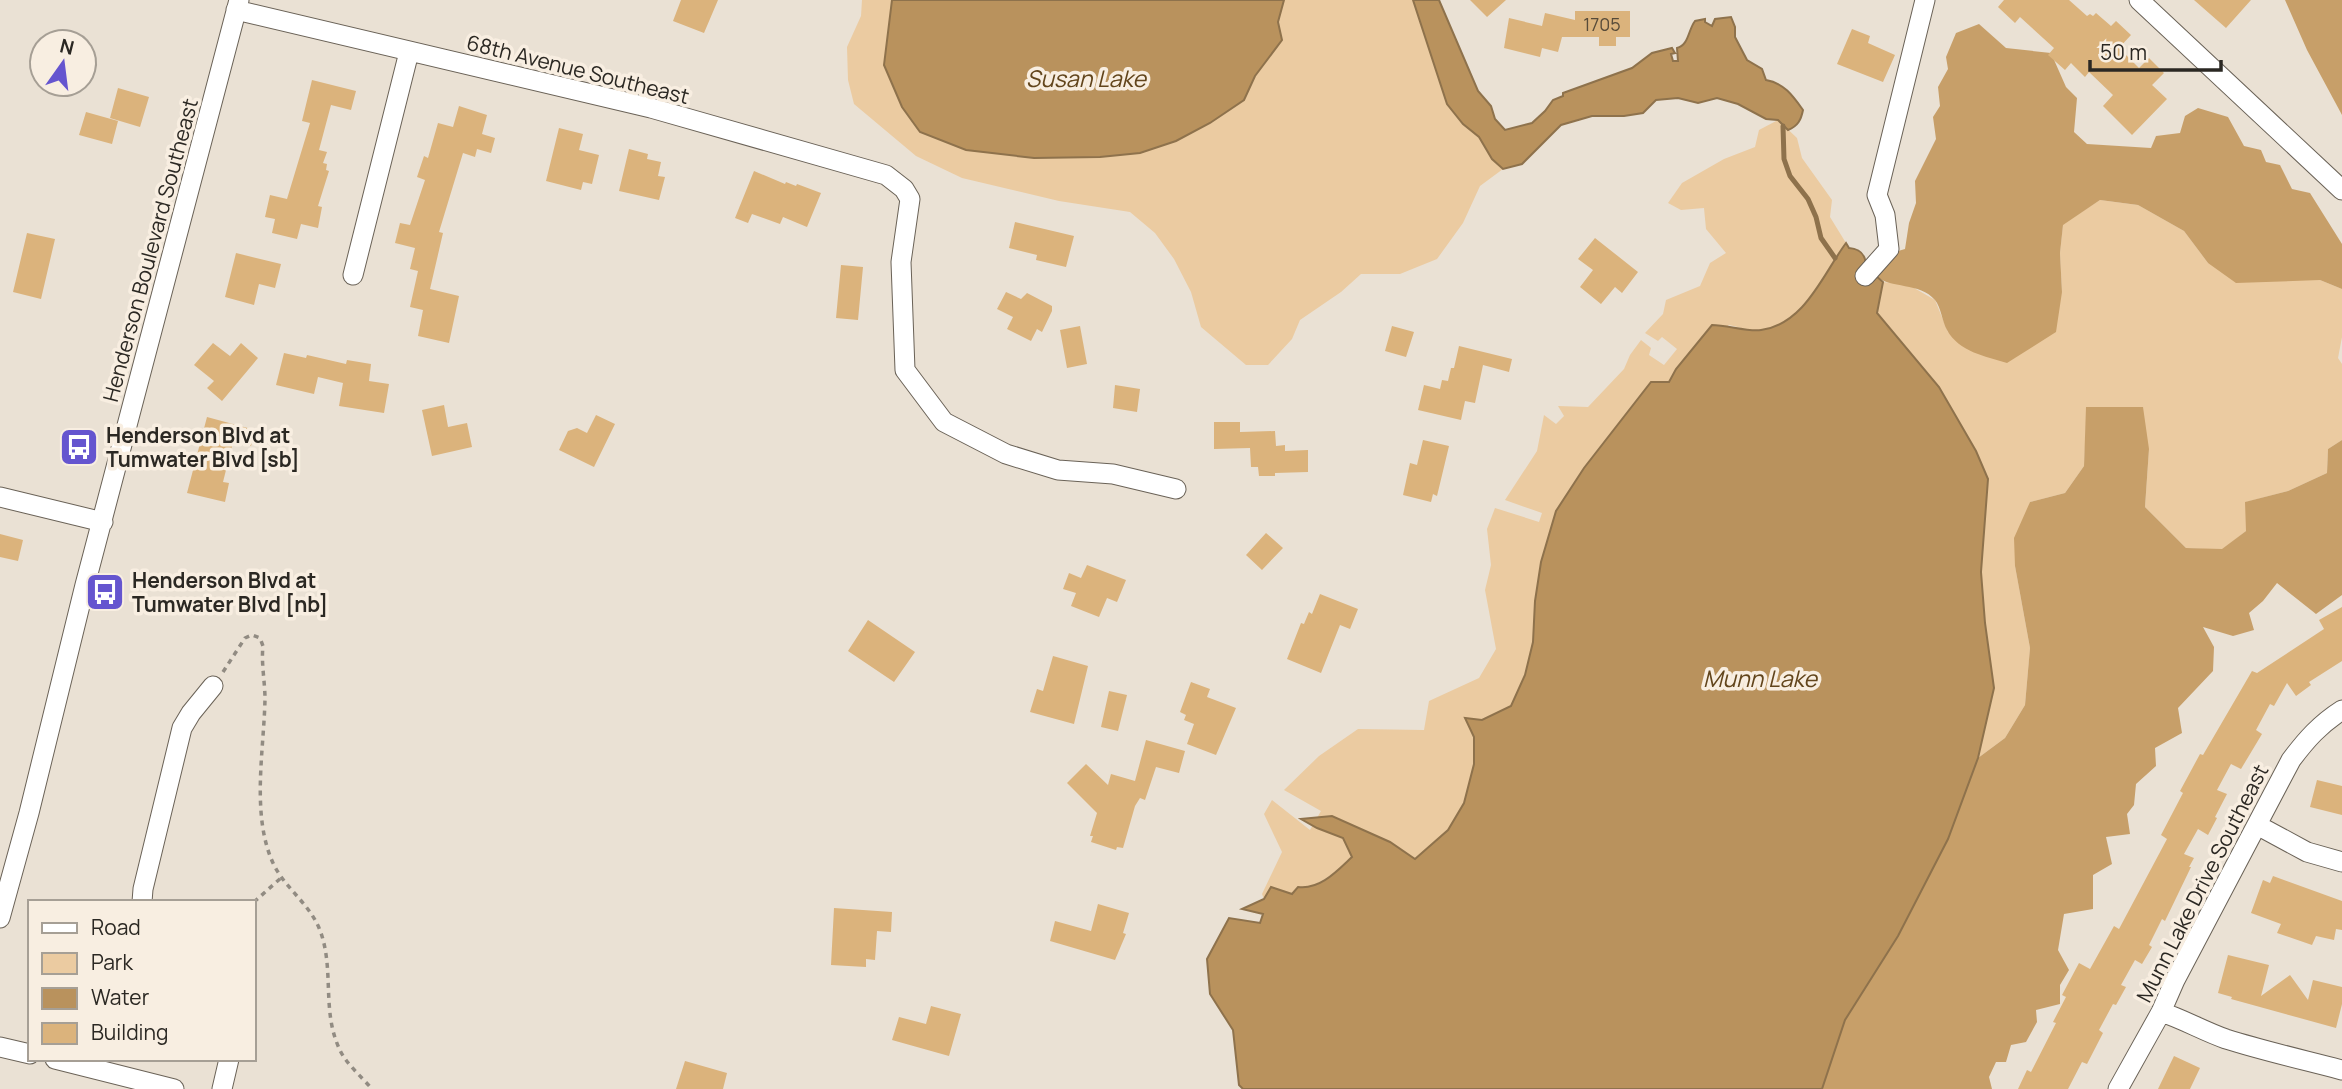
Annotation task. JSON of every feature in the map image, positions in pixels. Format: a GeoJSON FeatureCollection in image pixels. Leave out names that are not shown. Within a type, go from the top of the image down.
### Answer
{"type":"FeatureCollection","features":[{"type":"Feature","properties":{"kind":"street"},"geometry":{"type":"LineString","coordinates":[[1865,276],[1889,249],[1885,215],[1877,195],[1925,0]]}},
{"type":"Feature","properties":{"kind":"street"},"geometry":{"type":"LineString","coordinates":[[2139,0],[2342,190]]}},
{"type":"Feature","properties":{"kind":"street","name":"68th Avenue Southeast"},"geometry":{"type":"LineString","coordinates":[[237,5],[409,52],[651,108],[886,175],[904,189],[910,199],[901,262],[905,370],[944,422],[1006,454],[1058,470],[1113,474],[1177,489]]}},
{"type":"Feature","properties":{"kind":"street","name":"Henderson Boulevard Southeast"},"geometry":{"type":"LineString","coordinates":[[0,918],[33,800],[237,5]]}},
{"type":"Feature","properties":{"kind":"street"},"geometry":{"type":"LineString","coordinates":[[353,275],[409,52]]}},
{"type":"Feature","properties":{"kind":"street"},"geometry":{"type":"LineString","coordinates":[[0,497],[103,522]]}},
{"type":"Feature","properties":{"kind":"street"},"geometry":{"type":"LineString","coordinates":[[142,900],[182,728],[213,686]]}},
{"type":"Feature","properties":{"kind":"street","name":"Munn Lake Drive Southeast"},"geometry":{"type":"LineString","coordinates":[[2118,1089],[2161,1012],[2291,760],[2311,734],[2342,710]]}},
{"type":"Feature","properties":{"kind":"street"},"geometry":{"type":"LineString","coordinates":[[2257,825],[2307,852],[2342,862]]}},
{"type":"Feature","properties":{"kind":"street"},"geometry":{"type":"LineString","coordinates":[[2161,1012],[2228,1040],[2342,1070]]}},
{"type":"Feature","properties":{"kind":"street"},"geometry":{"type":"LineString","coordinates":[[0,1047],[28,1054]]}},
{"type":"Feature","properties":{"kind":"street"},"geometry":{"type":"LineString","coordinates":[[63,1061],[174,1089]]}},
{"type":"Feature","properties":{"kind":"street"},"geometry":{"type":"LineString","coordinates":[[222,1089],[229,1061]]}},
{"type":"Feature","properties":{"kind":"path"},"geometry":{"type":"LineString","coordinates":[[213,686],[245,638],[252,635],[260,638],[263,646],[265,701],[260,769],[261,799],[267,844],[282,877],[305,903],[322,934],[327,960],[329,1022],[340,1051],[372,1089]]}},
{"type":"Feature","properties":{"kind":"path"},"geometry":{"type":"LineString","coordinates":[[256,900],[282,877]]}},
{"type":"Feature","properties":{"kind":"green space"},"geometry":{"type":"Polygon","coordinates":[[[862,0],[892,0],[884,65],[920,132],[966,150],[1034,158],[1244,100],[1255,76],[1282,40],[1278,22],[1284,0],[1413,0],[1447,104],[1463,124],[1479,137],[1492,159],[1503,169],[1480,186],[1463,223],[1437,259],[1400,274],[1361,274],[1341,292],[1300,320],[1292,339],[1268,365],[1246,365],[1201,327],[1191,292],[1174,259],[1155,233],[1130,212],[1059,201],[962,178],[916,156],[854,104],[848,80],[847,47],[861,16],[862,0]]]}},
{"type":"Feature","properties":{"kind":"green space"},"geometry":{"type":"Polygon","coordinates":[[[1778,120],[1797,138],[1802,158],[1832,200],[1830,217],[1846,243],[1821,283],[1802,308],[1777,326],[1750,330],[1729,325],[1703,344],[1584,468],[1556,511],[1541,562],[1533,642],[1525,675],[1511,706],[1482,720],[1466,719],[1474,737],[1474,764],[1464,803],[1448,830],[1415,859],[1390,842],[1343,838],[1352,857],[1332,874],[1302,890],[1264,899],[1262,894],[1282,852],[1264,814],[1272,800],[1310,830],[1321,811],[1284,790],[1319,756],[1358,729],[1424,730],[1429,701],[1479,678],[1496,649],[1485,590],[1491,565],[1487,529],[1495,508],[1539,522],[1542,513],[1505,500],[1537,451],[1544,415],[1556,424],[1564,416],[1558,406],[1588,407],[1624,369],[1641,340],[1651,348],[1649,355],[1664,365],[1677,349],[1662,337],[1658,341],[1645,333],[1663,314],[1666,300],[1700,286],[1710,263],[1726,253],[1706,229],[1704,208],[1681,210],[1668,203],[1682,183],[1724,159],[1755,147],[1759,130],[1778,120]]]}},
{"type":"Feature","properties":{"kind":"green space"},"geometry":{"type":"Polygon","coordinates":[[[2100,200],[2138,205],[2184,231],[2208,263],[2320,280],[2342,289],[2342,337],[2338,358],[2342,364],[2342,440],[2328,449],[2327,473],[2288,491],[2246,502],[2246,531],[2222,550],[2186,548],[2145,507],[2149,449],[2087,407],[2084,466],[2065,493],[2030,502],[2015,566],[2030,648],[2025,705],[2005,738],[1978,758],[1994,688],[1981,573],[1988,479],[1976,451],[1939,387],[1877,313],[1883,282],[1909,285],[1935,300],[1948,332],[2062,292],[2060,253],[2063,224],[2100,200]]]}},
{"type":"Feature","properties":{"kind":"shaded area"},"geometry":{"type":"Polygon","coordinates":[[[2285,0],[2342,0],[2342,115],[2307,50],[2285,0]]]}},
{"type":"Feature","properties":{"kind":"shaded area"},"geometry":{"type":"Polygon","coordinates":[[[1979,24],[2006,48],[2051,53],[2066,87],[2077,98],[2074,132],[2087,144],[2151,148],[2156,136],[2180,133],[2185,116],[2198,108],[2228,117],[2244,146],[2261,150],[2266,162],[2280,165],[2292,189],[2310,193],[2342,244],[2342,289],[2320,280],[2236,283],[2208,263],[2184,231],[2138,205],[2100,200],[2063,225],[2060,253],[2062,292],[2056,332],[2007,363],[1973,352],[1958,343],[1947,330],[1937,303],[1929,294],[1889,283],[1876,276],[1888,254],[1905,249],[1909,223],[1916,203],[1915,181],[1936,139],[1933,117],[1940,106],[1938,87],[1948,69],[1946,57],[1956,33],[1979,24]]]}},
{"type":"Feature","properties":{"kind":"shaded area"},"geometry":{"type":"Polygon","coordinates":[[[2086,407],[2143,407],[2149,449],[2145,507],[2186,548],[2222,549],[2246,531],[2245,502],[2288,491],[2327,473],[2328,449],[2342,440],[2342,595],[2316,614],[2277,583],[2249,613],[2254,630],[2233,636],[2203,627],[2214,647],[2213,671],[2178,708],[2182,733],[2155,748],[2156,766],[2136,784],[2134,805],[2127,814],[2130,834],[2106,837],[2112,864],[2093,875],[2093,909],[2064,914],[2058,950],[2069,970],[2060,985],[2060,1004],[2036,1010],[2037,1022],[2026,1042],[2011,1045],[2006,1062],[1996,1062],[1989,1077],[1992,1089],[1822,1089],[1845,1020],[1898,936],[1948,839],[1978,758],[2005,738],[2025,705],[2030,648],[2015,566],[2014,538],[2030,502],[2065,493],[2084,466],[2086,407]]]}},
{"type":"Feature","properties":{"kind":"water","name":"Susan Lake"},"geometry":{"type":"Polygon","coordinates":[[[892,0],[1284,0],[1278,22],[1282,40],[1255,76],[1244,100],[1210,123],[1176,141],[1140,153],[1100,157],[1034,158],[966,150],[920,132],[902,107],[884,65],[892,0]]]}},
{"type":"Feature","properties":{"kind":"water"},"geometry":{"type":"Polygon","coordinates":[[[1413,0],[1439,0],[1478,91],[1491,106],[1495,119],[1505,130],[1532,123],[1553,100],[1563,96],[1563,93],[1632,68],[1652,53],[1672,48],[1675,53],[1671,54],[1673,61],[1678,61],[1677,48],[1686,41],[1695,21],[1705,19],[1705,22],[1712,26],[1715,19],[1731,17],[1735,37],[1747,60],[1762,69],[1766,80],[1788,91],[1803,110],[1802,114],[1797,125],[1788,130],[1778,120],[1766,119],[1738,104],[1717,98],[1698,103],[1678,98],[1656,100],[1643,113],[1592,116],[1561,125],[1522,164],[1503,169],[1492,159],[1479,137],[1463,124],[1447,104],[1413,0]]]}},
{"type":"Feature","properties":{"kind":"water","name":"Munn Lake"},"geometry":{"type":"Polygon","coordinates":[[[1846,243],[1849,248],[1862,253],[1866,267],[1883,282],[1877,313],[1939,387],[1976,451],[1988,479],[1981,572],[1994,688],[1978,758],[1948,839],[1898,936],[1845,1020],[1822,1089],[1243,1089],[1239,1085],[1233,1030],[1210,994],[1207,959],[1229,918],[1260,923],[1263,914],[1242,909],[1264,899],[1271,887],[1292,894],[1298,887],[1314,886],[1328,878],[1352,857],[1343,838],[1301,819],[1332,816],[1390,842],[1415,859],[1448,830],[1464,803],[1474,764],[1474,737],[1465,718],[1482,720],[1511,706],[1525,675],[1533,642],[1541,562],[1556,511],[1584,468],[1651,382],[1669,382],[1676,369],[1712,325],[1761,330],[1790,318],[1811,296],[1846,243]]]}},
{"type":"Feature","properties":{"kind":"building"},"geometry":{"type":"Polygon","coordinates":[[[681,0],[718,0],[704,33],[673,21],[681,0]]]}},
{"type":"Feature","properties":{"kind":"building"},"geometry":{"type":"Polygon","coordinates":[[[1470,0],[1506,0],[1487,17],[1470,0]]]}},
{"type":"Feature","properties":{"kind":"building"},"geometry":{"type":"Polygon","coordinates":[[[2004,0],[2069,0],[2087,16],[2096,13],[2111,26],[2116,21],[2131,35],[2119,48],[2139,68],[2149,58],[2164,73],[2152,85],[2167,99],[2132,135],[2103,106],[2113,95],[2089,72],[2085,77],[2071,63],[2065,70],[2048,55],[2054,48],[2020,17],[2015,23],[1998,7],[2004,0]]]}},
{"type":"Feature","properties":{"kind":"building"},"geometry":{"type":"Polygon","coordinates":[[[2194,0],[2251,0],[2226,28],[2194,0]]]}},
{"type":"Feature","properties":{"kind":"building"},"geometry":{"type":"Polygon","coordinates":[[[1575,11],[1630,11],[1630,37],[1616,37],[1616,46],[1599,46],[1599,37],[1562,37],[1558,52],[1542,48],[1540,57],[1504,48],[1509,18],[1542,26],[1545,13],[1575,20],[1575,11]]]}},
{"type":"Feature","properties":{"kind":"building"},"geometry":{"type":"Polygon","coordinates":[[[1852,29],[1870,36],[1868,43],[1895,55],[1883,82],[1837,64],[1852,29]]]}},
{"type":"Feature","properties":{"kind":"building"},"geometry":{"type":"Polygon","coordinates":[[[312,80],[356,91],[351,110],[331,105],[319,150],[327,152],[323,163],[327,164],[326,170],[329,171],[318,206],[322,207],[318,228],[301,224],[297,239],[272,233],[275,219],[265,217],[270,195],[287,199],[310,123],[302,121],[312,80]]]}},
{"type":"Feature","properties":{"kind":"building"},"geometry":{"type":"Polygon","coordinates":[[[118,88],[149,97],[140,127],[110,118],[118,88]]]}},
{"type":"Feature","properties":{"kind":"building"},"geometry":{"type":"Polygon","coordinates":[[[459,106],[487,115],[482,134],[495,138],[491,153],[477,149],[475,157],[463,153],[439,232],[443,233],[430,289],[459,296],[449,343],[418,336],[423,310],[410,307],[418,271],[410,269],[415,248],[395,243],[400,223],[410,225],[425,180],[417,177],[424,156],[428,158],[438,123],[453,127],[459,106]]]}},
{"type":"Feature","properties":{"kind":"building"},"geometry":{"type":"Polygon","coordinates":[[[86,112],[118,121],[112,144],[79,135],[86,112]]]}},
{"type":"Feature","properties":{"kind":"building"},"geometry":{"type":"Polygon","coordinates":[[[559,128],[583,134],[579,150],[599,155],[592,184],[583,182],[581,190],[546,181],[559,128]]]}},
{"type":"Feature","properties":{"kind":"building"},"geometry":{"type":"Polygon","coordinates":[[[629,149],[648,154],[647,159],[661,162],[658,176],[665,177],[659,200],[619,191],[629,149]]]}},
{"type":"Feature","properties":{"kind":"building"},"geometry":{"type":"Polygon","coordinates":[[[754,171],[785,184],[797,184],[821,193],[807,227],[783,217],[780,224],[752,214],[748,223],[735,218],[754,171]]]}},
{"type":"Feature","properties":{"kind":"building"},"geometry":{"type":"Polygon","coordinates":[[[1015,222],[1074,236],[1066,267],[1036,260],[1037,255],[1009,248],[1015,222]]]}},
{"type":"Feature","properties":{"kind":"building"},"geometry":{"type":"Polygon","coordinates":[[[27,233],[55,239],[41,299],[13,292],[27,233]]]}},
{"type":"Feature","properties":{"kind":"building"},"geometry":{"type":"Polygon","coordinates":[[[1595,238],[1638,272],[1622,293],[1615,287],[1601,304],[1580,287],[1593,270],[1578,259],[1595,238]]]}},
{"type":"Feature","properties":{"kind":"building"},"geometry":{"type":"Polygon","coordinates":[[[236,253],[281,264],[275,288],[259,284],[254,305],[225,297],[236,253]]]}},
{"type":"Feature","properties":{"kind":"building"},"geometry":{"type":"Polygon","coordinates":[[[841,265],[863,267],[858,320],[836,318],[841,265]]]}},
{"type":"Feature","properties":{"kind":"building"},"geometry":{"type":"Polygon","coordinates":[[[1006,292],[1021,299],[1027,293],[1052,306],[1042,332],[1037,329],[1031,341],[1007,329],[1013,317],[997,309],[1006,292]]]}},
{"type":"Feature","properties":{"kind":"building"},"geometry":{"type":"Polygon","coordinates":[[[1080,326],[1087,364],[1067,368],[1060,330],[1080,326]]]}},
{"type":"Feature","properties":{"kind":"building"},"geometry":{"type":"Polygon","coordinates":[[[1392,326],[1414,332],[1406,357],[1385,351],[1392,326]]]}},
{"type":"Feature","properties":{"kind":"building"},"geometry":{"type":"Polygon","coordinates":[[[213,343],[230,356],[241,343],[258,358],[222,401],[207,388],[214,381],[194,365],[213,343]]]}},
{"type":"Feature","properties":{"kind":"building"},"geometry":{"type":"Polygon","coordinates":[[[1459,346],[1512,359],[1509,372],[1483,365],[1475,403],[1465,401],[1461,420],[1418,410],[1424,385],[1440,389],[1442,380],[1448,381],[1459,346]]]}},
{"type":"Feature","properties":{"kind":"building"},"geometry":{"type":"Polygon","coordinates":[[[284,353],[346,364],[347,360],[371,364],[369,381],[389,384],[384,413],[339,406],[343,383],[318,377],[314,394],[276,385],[284,353]]]}},
{"type":"Feature","properties":{"kind":"building"},"geometry":{"type":"Polygon","coordinates":[[[1115,385],[1140,389],[1137,412],[1113,408],[1115,385]]]}},
{"type":"Feature","properties":{"kind":"building"},"geometry":{"type":"Polygon","coordinates":[[[444,405],[448,427],[467,423],[472,447],[432,456],[422,410],[444,405]]]}},
{"type":"Feature","properties":{"kind":"building"},"geometry":{"type":"Polygon","coordinates":[[[596,415],[615,424],[594,467],[559,450],[568,431],[577,428],[587,433],[596,415]]]}},
{"type":"Feature","properties":{"kind":"building"},"geometry":{"type":"Polygon","coordinates":[[[207,417],[255,430],[251,446],[233,442],[223,482],[229,483],[225,502],[187,493],[207,417]]]}},
{"type":"Feature","properties":{"kind":"building"},"geometry":{"type":"Polygon","coordinates":[[[1214,422],[1240,422],[1240,432],[1275,431],[1276,446],[1285,445],[1285,451],[1308,450],[1308,472],[1259,476],[1258,467],[1251,467],[1250,448],[1214,449],[1214,422]]]}},
{"type":"Feature","properties":{"kind":"building"},"geometry":{"type":"Polygon","coordinates":[[[1423,440],[1449,446],[1437,496],[1433,494],[1431,502],[1403,495],[1410,463],[1417,465],[1423,440]]]}},
{"type":"Feature","properties":{"kind":"building"},"geometry":{"type":"Polygon","coordinates":[[[1266,533],[1283,548],[1262,570],[1246,555],[1266,533]]]}},
{"type":"Feature","properties":{"kind":"building"},"geometry":{"type":"Polygon","coordinates":[[[0,534],[23,540],[18,561],[0,557],[0,534]]]}},
{"type":"Feature","properties":{"kind":"building"},"geometry":{"type":"Polygon","coordinates":[[[1087,565],[1126,580],[1117,602],[1107,598],[1099,617],[1071,606],[1076,593],[1063,589],[1069,573],[1081,578],[1087,565]]]}},
{"type":"Feature","properties":{"kind":"building"},"geometry":{"type":"Polygon","coordinates":[[[1320,594],[1358,609],[1350,629],[1340,625],[1321,673],[1287,659],[1301,623],[1304,624],[1309,612],[1312,614],[1320,594]]]}},
{"type":"Feature","properties":{"kind":"building"},"geometry":{"type":"Polygon","coordinates":[[[2342,607],[2342,661],[2309,682],[2311,685],[2296,696],[2287,683],[2274,706],[2270,704],[2256,730],[2262,734],[2241,769],[2231,764],[2217,790],[2227,794],[2215,817],[2217,818],[2208,835],[2198,829],[2184,854],[2194,858],[2191,867],[2165,921],[2162,919],[2149,945],[2152,947],[2142,964],[2135,960],[2121,985],[2126,987],[2099,1030],[2103,1033],[2087,1064],[2082,1062],[2068,1089],[2018,1089],[2027,1070],[2031,1072],[2056,1023],[2053,1022],[2066,997],[2062,995],[2079,963],[2090,969],[2114,926],[2119,929],[2167,839],[2161,835],[2183,793],[2180,791],[2252,671],[2257,673],[2324,629],[2319,620],[2342,607]]]}},
{"type":"Feature","properties":{"kind":"building"},"geometry":{"type":"Polygon","coordinates":[[[868,620],[915,652],[894,682],[848,651],[868,620]]]}},
{"type":"Feature","properties":{"kind":"building"},"geometry":{"type":"Polygon","coordinates":[[[1053,656],[1088,666],[1074,724],[1030,712],[1037,689],[1043,691],[1053,656]]]}},
{"type":"Feature","properties":{"kind":"building"},"geometry":{"type":"Polygon","coordinates":[[[1191,682],[1210,689],[1207,697],[1236,708],[1216,755],[1187,744],[1194,724],[1184,720],[1186,715],[1180,712],[1191,682]]]}},
{"type":"Feature","properties":{"kind":"building"},"geometry":{"type":"Polygon","coordinates":[[[1109,691],[1127,695],[1118,731],[1101,727],[1109,691]]]}},
{"type":"Feature","properties":{"kind":"building"},"geometry":{"type":"Polygon","coordinates":[[[1146,740],[1185,751],[1179,773],[1156,767],[1145,800],[1140,798],[1135,806],[1123,848],[1117,847],[1116,850],[1091,842],[1093,836],[1090,836],[1097,813],[1067,783],[1086,764],[1108,785],[1111,774],[1135,781],[1146,740]]]}},
{"type":"Feature","properties":{"kind":"building"},"geometry":{"type":"Polygon","coordinates":[[[2317,780],[2342,786],[2342,815],[2310,807],[2317,780]]]}},
{"type":"Feature","properties":{"kind":"building"},"geometry":{"type":"Polygon","coordinates":[[[2273,876],[2342,901],[2342,930],[2336,929],[2334,940],[2316,936],[2312,945],[2277,933],[2281,924],[2251,913],[2263,880],[2270,883],[2273,876]]]}},
{"type":"Feature","properties":{"kind":"building"},"geometry":{"type":"Polygon","coordinates":[[[1098,904],[1129,913],[1123,933],[1126,934],[1115,960],[1050,941],[1055,921],[1091,931],[1098,904]]]}},
{"type":"Feature","properties":{"kind":"building"},"geometry":{"type":"Polygon","coordinates":[[[834,908],[892,912],[891,932],[877,931],[875,960],[866,959],[866,967],[831,965],[834,908]]]}},
{"type":"Feature","properties":{"kind":"building"},"geometry":{"type":"Polygon","coordinates":[[[2228,955],[2269,965],[2261,996],[2290,975],[2308,1000],[2313,980],[2342,987],[2342,1004],[2336,1028],[2218,993],[2228,955]]]}},
{"type":"Feature","properties":{"kind":"building"},"geometry":{"type":"Polygon","coordinates":[[[931,1006],[961,1014],[949,1056],[892,1040],[899,1017],[926,1024],[931,1006]]]}},
{"type":"Feature","properties":{"kind":"building"},"geometry":{"type":"Polygon","coordinates":[[[2174,1056],[2200,1068],[2190,1089],[2158,1089],[2174,1056]]]}},
{"type":"Feature","properties":{"kind":"building"},"geometry":{"type":"Polygon","coordinates":[[[685,1061],[727,1073],[723,1089],[676,1089],[685,1061]]]}},
{"type":"Feature","properties":{"kind":"waterway"},"geometry":{"type":"LineString","coordinates":[[1783,126],[1784,159],[1790,176],[1808,199],[1821,238],[1835,258]]}},
{"type":"Feature","properties":{"kind":"place","name":"Henderson Blvd at Tumwater Blvd [sb]"},"geometry":{"type":"Point","coordinates":[79,447]}},
{"type":"Feature","properties":{"kind":"place","name":"Henderson Blvd at Tumwater Blvd [nb]"},"geometry":{"type":"Point","coordinates":[105,592]}}]}
